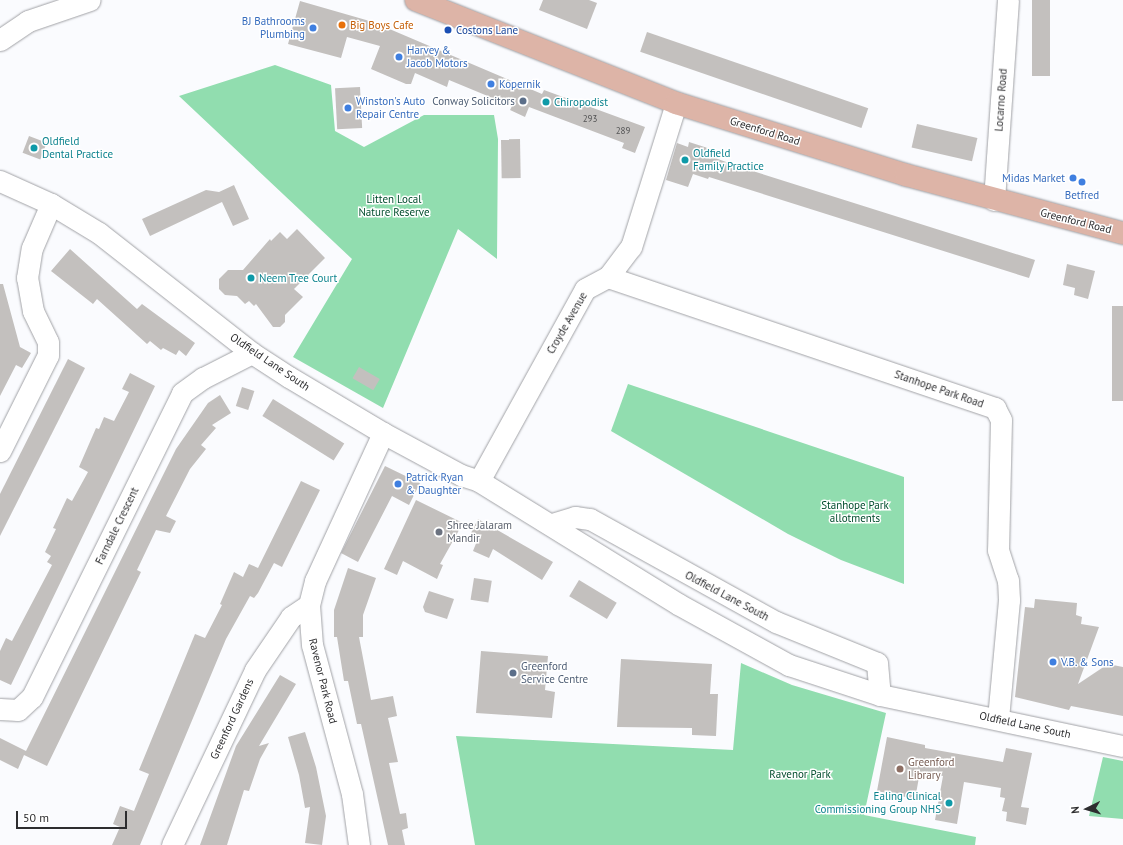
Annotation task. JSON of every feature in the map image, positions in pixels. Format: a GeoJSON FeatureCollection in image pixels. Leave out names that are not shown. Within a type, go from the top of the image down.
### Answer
{"type":"FeatureCollection","features":[{"type":"Feature","properties":{"kind":"main road","name":"Greenford Road"},"geometry":{"type":"LineString","coordinates":[[416,0],[676,103],[994,200],[1123,233]]}},
{"type":"Feature","properties":{"kind":"street"},"geometry":{"type":"LineString","coordinates":[[0,40],[28,21],[90,0]]}},
{"type":"Feature","properties":{"kind":"street","name":"Locarno Road"},"geometry":{"type":"LineString","coordinates":[[994,200],[1008,0]]}},
{"type":"Feature","properties":{"kind":"street","name":"Croyde Avenue"},"geometry":{"type":"LineString","coordinates":[[479,481],[584,289],[608,277],[631,247],[676,103]]}},
{"type":"Feature","properties":{"kind":"street","name":"Oldfield Lane South"},"geometry":{"type":"LineString","coordinates":[[0,182],[51,204],[99,233],[252,353],[383,433],[461,475],[479,481],[741,640],[789,665],[880,695],[998,718],[1123,746]]}},
{"type":"Feature","properties":{"kind":"street"},"geometry":{"type":"LineString","coordinates":[[0,451],[48,355],[48,342],[33,311],[27,278],[32,248],[51,204]]}},
{"type":"Feature","properties":{"kind":"street","name":"Stanhope Park Road"},"geometry":{"type":"LineString","coordinates":[[608,277],[995,408],[1001,420],[998,550],[1008,580],[1009,600],[998,718]]}},
{"type":"Feature","properties":{"kind":"street","name":"Farndale Crescent"},"geometry":{"type":"LineString","coordinates":[[0,709],[18,710],[32,697],[182,393],[203,378],[252,353]]}},
{"type":"Feature","properties":{"kind":"street","name":"Ravenor Park Road"},"geometry":{"type":"LineString","coordinates":[[359,845],[352,794],[312,645],[309,605],[315,580],[383,433]]}},
{"type":"Feature","properties":{"kind":"street","name":"Oldfield Lane South"},"geometry":{"type":"LineString","coordinates":[[552,524],[575,517],[590,519],[776,622],[877,662],[880,695]]}},
{"type":"Feature","properties":{"kind":"street","name":"Greenford Gardens"},"geometry":{"type":"LineString","coordinates":[[172,845],[255,670],[291,617],[309,605]]}},
{"type":"Feature","properties":{"kind":"green space","name":"Litten Local Nature Reserve"},"geometry":{"type":"Polygon","coordinates":[[[275,65],[331,85],[335,131],[364,147],[424,115],[494,115],[498,139],[497,259],[458,229],[383,408],[293,357],[352,259],[179,96],[275,65]]]}},
{"type":"Feature","properties":{"kind":"green space","name":"Stanhope Park allotments"},"geometry":{"type":"Polygon","coordinates":[[[628,384],[904,477],[904,584],[841,560],[788,534],[611,431],[628,384]]]}},
{"type":"Feature","properties":{"kind":"green space","name":"Ravenor Park"},"geometry":{"type":"Polygon","coordinates":[[[741,663],[792,685],[886,713],[864,815],[976,837],[975,845],[475,845],[456,736],[733,750],[741,663]]]}},
{"type":"Feature","properties":{"kind":"green space"},"geometry":{"type":"Polygon","coordinates":[[[1103,757],[1123,761],[1123,819],[1089,816],[1103,757]]]}},
{"type":"Feature","properties":{"kind":"building"},"geometry":{"type":"Polygon","coordinates":[[[543,0],[589,0],[597,3],[587,29],[539,10],[543,0]]]}},
{"type":"Feature","properties":{"kind":"building"},"geometry":{"type":"Polygon","coordinates":[[[1032,0],[1050,0],[1050,76],[1032,76],[1032,0]]]}},
{"type":"Feature","properties":{"kind":"building"},"geometry":{"type":"Polygon","coordinates":[[[300,1],[373,22],[542,94],[544,90],[645,127],[635,153],[622,148],[624,143],[529,107],[525,117],[510,110],[512,106],[449,80],[447,87],[415,73],[411,84],[406,84],[371,69],[380,46],[347,37],[341,58],[288,44],[300,1]]]}},
{"type":"Feature","properties":{"kind":"building"},"geometry":{"type":"Polygon","coordinates":[[[647,32],[868,108],[861,128],[640,52],[647,32]]]}},
{"type":"Feature","properties":{"kind":"building","name":"Winston's Auto Repair Centre"},"geometry":{"type":"Polygon","coordinates":[[[360,87],[362,128],[337,129],[335,88],[360,87]]]}},
{"type":"Feature","properties":{"kind":"building"},"geometry":{"type":"Polygon","coordinates":[[[917,124],[977,138],[972,161],[912,147],[917,124]]]}},
{"type":"Feature","properties":{"kind":"building","name":"Oldfield Dental Practice"},"geometry":{"type":"Polygon","coordinates":[[[29,136],[47,143],[40,160],[23,153],[29,136]]]}},
{"type":"Feature","properties":{"kind":"building"},"geometry":{"type":"Polygon","coordinates":[[[501,139],[520,139],[521,178],[502,178],[501,139]]]}},
{"type":"Feature","properties":{"kind":"building"},"geometry":{"type":"Polygon","coordinates":[[[689,142],[717,151],[715,158],[743,168],[1035,260],[1029,278],[709,177],[708,179],[693,174],[688,187],[666,180],[677,143],[688,147],[689,142]]]}},
{"type":"Feature","properties":{"kind":"building"},"geometry":{"type":"Polygon","coordinates":[[[234,185],[249,219],[233,226],[222,202],[150,236],[142,219],[206,190],[219,192],[234,185]]]}},
{"type":"Feature","properties":{"kind":"building","name":"Neem Tree Court"},"geometry":{"type":"Polygon","coordinates":[[[297,229],[325,258],[294,289],[303,297],[285,315],[285,322],[280,327],[273,327],[256,304],[254,306],[249,301],[245,304],[237,296],[225,295],[219,289],[219,279],[228,270],[243,270],[270,239],[271,241],[280,232],[287,239],[297,229]]]}},
{"type":"Feature","properties":{"kind":"building"},"geometry":{"type":"Polygon","coordinates":[[[70,249],[137,309],[142,304],[195,343],[186,356],[179,350],[176,355],[163,348],[161,350],[150,341],[147,344],[97,299],[93,304],[51,271],[70,249]]]}},
{"type":"Feature","properties":{"kind":"building"},"geometry":{"type":"Polygon","coordinates":[[[1067,264],[1095,271],[1088,299],[1074,295],[1075,288],[1063,285],[1067,264]]]}},
{"type":"Feature","properties":{"kind":"building"},"geometry":{"type":"Polygon","coordinates":[[[0,284],[3,284],[20,347],[31,353],[22,368],[16,365],[0,396],[0,284]]]}},
{"type":"Feature","properties":{"kind":"building"},"geometry":{"type":"Polygon","coordinates":[[[1112,306],[1123,306],[1123,401],[1112,401],[1112,306]]]}},
{"type":"Feature","properties":{"kind":"building"},"geometry":{"type":"Polygon","coordinates":[[[68,359],[85,368],[0,536],[0,494],[68,359]]]}},
{"type":"Feature","properties":{"kind":"building"},"geometry":{"type":"Polygon","coordinates":[[[359,367],[380,379],[373,390],[352,378],[359,367]]]}},
{"type":"Feature","properties":{"kind":"building"},"geometry":{"type":"Polygon","coordinates":[[[130,373],[155,386],[11,685],[0,680],[0,651],[6,638],[12,641],[52,565],[47,562],[51,556],[45,552],[56,529],[53,528],[67,498],[72,501],[88,472],[79,467],[96,428],[99,429],[104,417],[114,421],[129,392],[122,389],[130,373]]]}},
{"type":"Feature","properties":{"kind":"building"},"geometry":{"type":"Polygon","coordinates":[[[242,387],[254,391],[248,410],[236,406],[242,387]]]}},
{"type":"Feature","properties":{"kind":"building"},"geometry":{"type":"Polygon","coordinates":[[[220,395],[231,413],[212,425],[216,428],[201,445],[206,449],[190,469],[166,516],[176,521],[170,533],[156,530],[137,570],[141,572],[47,766],[24,755],[18,769],[0,760],[0,738],[26,751],[176,449],[208,403],[220,395]]]}},
{"type":"Feature","properties":{"kind":"building"},"geometry":{"type":"Polygon","coordinates":[[[273,399],[344,444],[334,460],[262,416],[273,399]]]}},
{"type":"Feature","properties":{"kind":"building"},"geometry":{"type":"Polygon","coordinates":[[[385,466],[420,483],[409,505],[392,496],[358,562],[341,553],[385,466]]]}},
{"type":"Feature","properties":{"kind":"building"},"geometry":{"type":"Polygon","coordinates":[[[301,481],[320,490],[282,567],[274,563],[258,593],[254,598],[250,596],[226,639],[140,845],[112,845],[120,827],[113,824],[120,806],[134,811],[149,774],[139,770],[195,634],[205,638],[222,605],[220,604],[234,572],[243,577],[249,564],[258,568],[301,481]]]}},
{"type":"Feature","properties":{"kind":"building"},"geometry":{"type":"Polygon","coordinates":[[[416,500],[463,523],[440,564],[443,565],[437,579],[403,561],[397,575],[384,569],[416,500]]]}},
{"type":"Feature","properties":{"kind":"building"},"geometry":{"type":"Polygon","coordinates":[[[478,519],[553,562],[542,580],[493,549],[489,558],[473,551],[477,541],[469,537],[478,519]]]}},
{"type":"Feature","properties":{"kind":"building"},"geometry":{"type":"Polygon","coordinates":[[[348,568],[376,578],[363,615],[363,637],[359,637],[371,700],[393,696],[397,716],[388,718],[398,762],[389,763],[400,814],[406,813],[408,828],[402,830],[405,845],[388,845],[361,724],[357,724],[348,681],[344,681],[337,637],[334,637],[334,610],[348,568]]]}},
{"type":"Feature","properties":{"kind":"building"},"geometry":{"type":"Polygon","coordinates":[[[474,578],[492,581],[488,603],[471,600],[474,578]]]}},
{"type":"Feature","properties":{"kind":"building"},"geometry":{"type":"Polygon","coordinates":[[[579,580],[617,603],[607,619],[569,596],[579,580]]]}},
{"type":"Feature","properties":{"kind":"building"},"geometry":{"type":"Polygon","coordinates":[[[429,591],[454,599],[447,619],[425,612],[423,607],[429,591]]]}},
{"type":"Feature","properties":{"kind":"building","name":"V.B. & Sons"},"geometry":{"type":"Polygon","coordinates":[[[1035,599],[1077,603],[1076,615],[1082,617],[1081,624],[1099,627],[1078,684],[1108,664],[1123,667],[1123,716],[1071,706],[1069,710],[1015,697],[1025,607],[1034,608],[1035,599]]]}},
{"type":"Feature","properties":{"kind":"building","name":"Greenford Service Centre"},"geometry":{"type":"Polygon","coordinates":[[[481,651],[548,656],[545,690],[555,692],[552,718],[476,713],[481,651]]]}},
{"type":"Feature","properties":{"kind":"building"},"geometry":{"type":"Polygon","coordinates":[[[621,659],[712,664],[710,694],[718,694],[716,736],[692,735],[692,728],[617,727],[621,659]]]}},
{"type":"Feature","properties":{"kind":"building"},"geometry":{"type":"Polygon","coordinates":[[[280,675],[296,684],[259,746],[269,743],[260,759],[249,791],[244,790],[227,845],[200,845],[236,746],[280,675]]]}},
{"type":"Feature","properties":{"kind":"building"},"geometry":{"type":"Polygon","coordinates":[[[305,732],[316,767],[326,816],[322,845],[305,843],[310,807],[305,808],[299,775],[288,737],[305,732]]]}},
{"type":"Feature","properties":{"kind":"building"},"geometry":{"type":"Polygon","coordinates":[[[887,737],[925,745],[925,748],[1003,762],[1006,748],[1032,753],[1021,807],[1029,808],[1026,825],[1006,821],[1007,812],[1002,811],[1005,798],[1000,797],[1001,788],[964,782],[957,824],[935,820],[943,776],[920,772],[915,799],[877,791],[887,737]]]}},
{"type":"Feature","properties":{"kind":"place","name":"Big Boys Cafe"},"geometry":{"type":"Point","coordinates":[342,25]}},
{"type":"Feature","properties":{"kind":"place","name":"BJ Bathrooms Plumbing"},"geometry":{"type":"Point","coordinates":[313,28]}},
{"type":"Feature","properties":{"kind":"place","name":"Costons Lane"},"geometry":{"type":"Point","coordinates":[448,30]}},
{"type":"Feature","properties":{"kind":"place","name":"Harvey & Jacob Motors"},"geometry":{"type":"Point","coordinates":[399,57]}},
{"type":"Feature","properties":{"kind":"place","name":"Kopernik"},"geometry":{"type":"Point","coordinates":[491,84]}},
{"type":"Feature","properties":{"kind":"place","name":"Conway Solicitors"},"geometry":{"type":"Point","coordinates":[523,101]}},
{"type":"Feature","properties":{"kind":"place","name":"Chiropodist"},"geometry":{"type":"Point","coordinates":[546,102]}},
{"type":"Feature","properties":{"kind":"place","name":"Winston's Auto Repair Centre"},"geometry":{"type":"Point","coordinates":[348,108]}},
{"type":"Feature","properties":{"kind":"place","name":"Oldfield Dental Practice"},"geometry":{"type":"Point","coordinates":[34,148]}},
{"type":"Feature","properties":{"kind":"place","name":"Oldfield Family Practice"},"geometry":{"type":"Point","coordinates":[685,160]}},
{"type":"Feature","properties":{"kind":"place","name":"Midas Market"},"geometry":{"type":"Point","coordinates":[1073,178]}},
{"type":"Feature","properties":{"kind":"place","name":"Betfred"},"geometry":{"type":"Point","coordinates":[1082,182]}},
{"type":"Feature","properties":{"kind":"place","name":"Neem Tree Court"},"geometry":{"type":"Point","coordinates":[251,278]}},
{"type":"Feature","properties":{"kind":"place","name":"Patrick Ryan & Daughter"},"geometry":{"type":"Point","coordinates":[398,484]}},
{"type":"Feature","properties":{"kind":"place","name":"Shree Jalaram Mandir"},"geometry":{"type":"Point","coordinates":[439,532]}},
{"type":"Feature","properties":{"kind":"place","name":"V.B. & Sons"},"geometry":{"type":"Point","coordinates":[1053,662]}},
{"type":"Feature","properties":{"kind":"place","name":"Greenford Service Centre"},"geometry":{"type":"Point","coordinates":[513,673]}},
{"type":"Feature","properties":{"kind":"place","name":"Greenford Library"},"geometry":{"type":"Point","coordinates":[900,769]}},
{"type":"Feature","properties":{"kind":"place","name":"Ealing Clinical Commissioning Group NHS"},"geometry":{"type":"Point","coordinates":[949,803]}}]}
